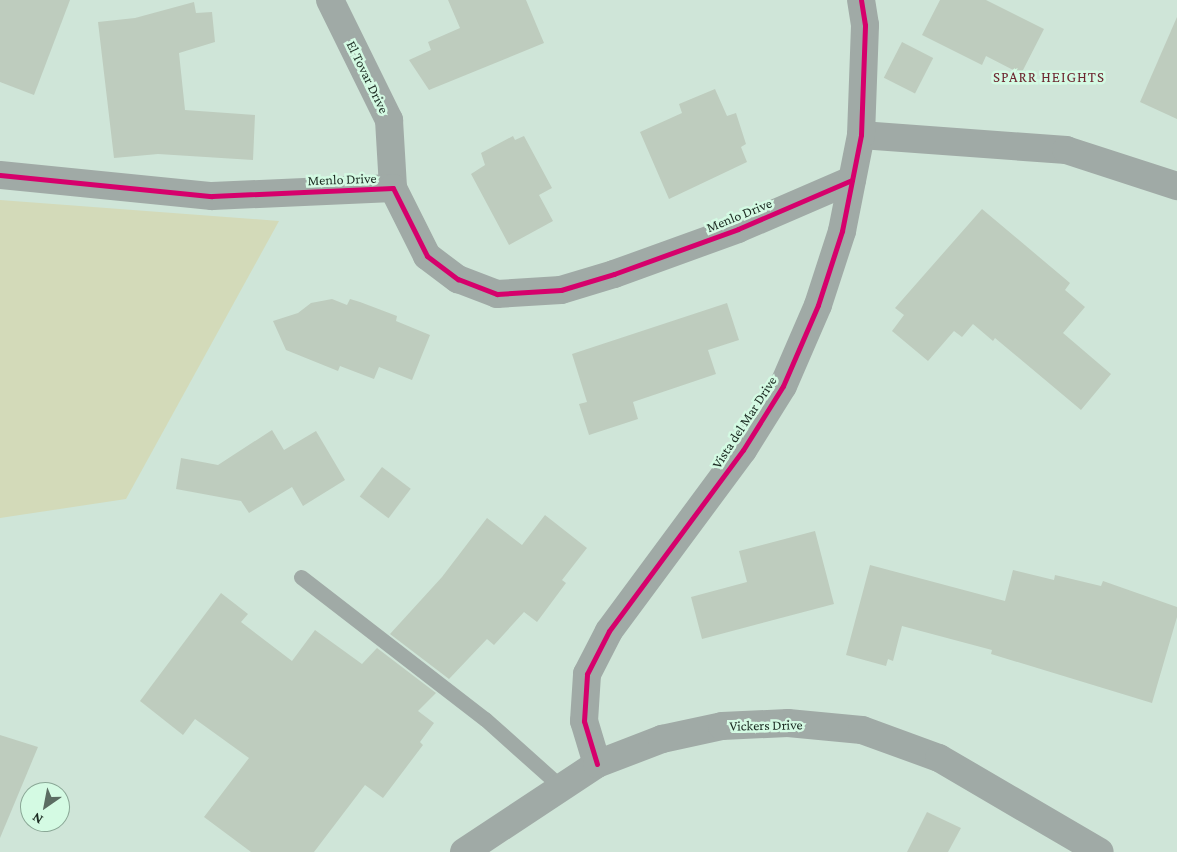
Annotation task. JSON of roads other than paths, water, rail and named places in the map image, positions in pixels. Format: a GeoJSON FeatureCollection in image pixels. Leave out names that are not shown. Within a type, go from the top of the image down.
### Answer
{"type":"FeatureCollection","features":[{"type":"Feature","properties":{"kind":"street","name":"El Tovar Drive"},"geometry":{"type":"LineString","coordinates":[[330,0],[388,120],[393,188]]}},
{"type":"Feature","properties":{"kind":"street","name":"Vista del Mar Drive"},"geometry":{"type":"LineString","coordinates":[[597,764],[584,721],[587,674],[609,631],[743,450],[783,386],[818,305],[842,231],[861,135],[865,25],[861,0]]}},
{"type":"Feature","properties":{"kind":"street"},"geometry":{"type":"LineString","coordinates":[[861,135],[1066,150],[1177,186]]}},
{"type":"Feature","properties":{"kind":"street","name":"Menlo Drive"},"geometry":{"type":"LineString","coordinates":[[0,175],[212,196],[393,188],[427,256],[458,279],[497,294],[561,290],[614,274],[738,229],[852,180]]}},
{"type":"Feature","properties":{"kind":"street","name":"Vickers Drive"},"geometry":{"type":"LineString","coordinates":[[464,852],[597,764],[662,739],[722,726],[788,723],[862,730],[939,758],[1100,852]]}},
{"type":"Feature","properties":{"kind":"lane"},"geometry":{"type":"LineString","coordinates":[[300,576],[484,719],[561,787]]}},
{"type":"Feature","properties":{"kind":"district","name":"SPARR HEIGHTS"},"geometry":{"type":"Point","coordinates":[1049,78]}}]}
